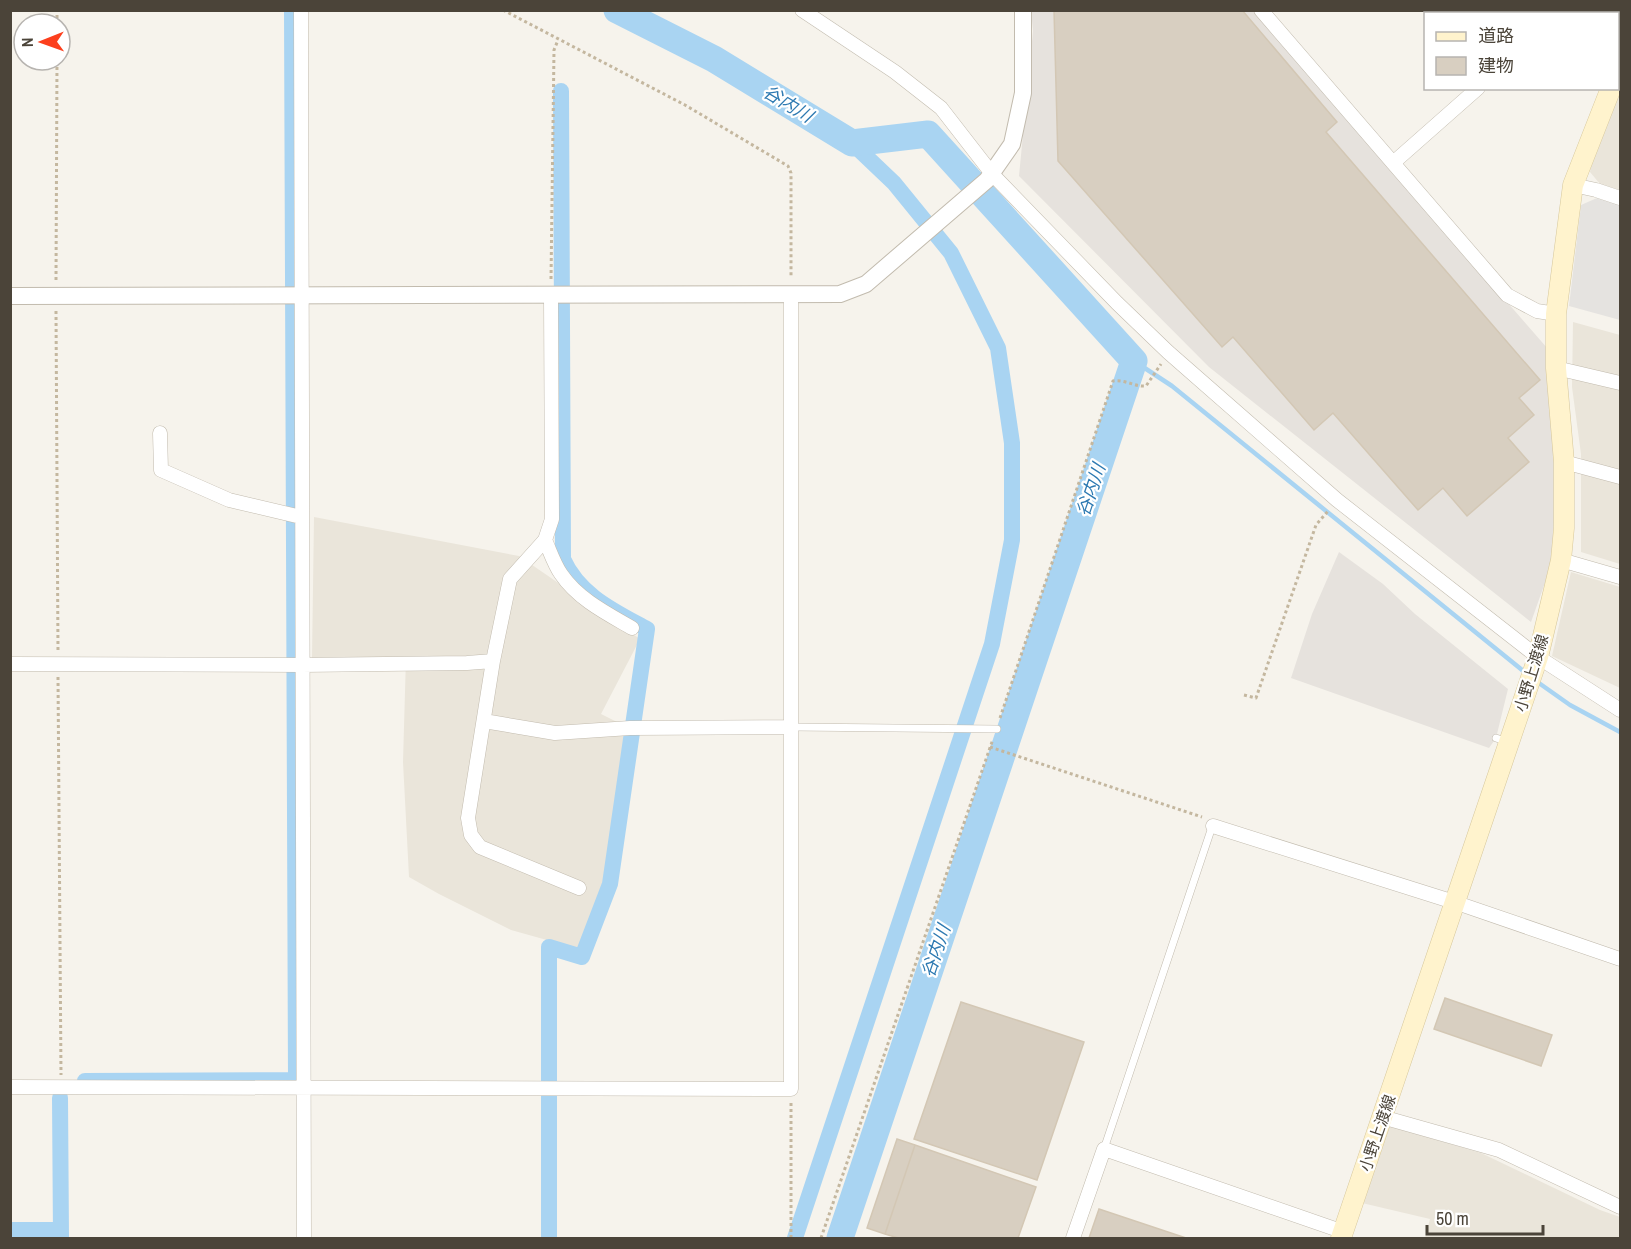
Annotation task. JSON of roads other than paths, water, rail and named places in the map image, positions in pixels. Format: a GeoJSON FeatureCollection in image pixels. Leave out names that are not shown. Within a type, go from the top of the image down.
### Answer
{"type":"FeatureCollection","features":[{"type":"Feature","properties":{"kind":"main road","name":"小野上渡線"},"geometry":{"type":"LineString","coordinates":[[1342,1235],[1454,902],[1502,740],[1525,693],[1538,657],[1561,560],[1564,528],[1564,462],[1556,368],[1556,314],[1573,185],[1610,90]]}},
{"type":"Feature","properties":{"kind":"street"},"geometry":{"type":"LineString","coordinates":[[300,10],[304,1239]]}},
{"type":"Feature","properties":{"kind":"street"},"geometry":{"type":"LineString","coordinates":[[802,10],[895,72],[941,108],[990,177],[1117,303],[1168,352],[1337,500],[1538,657],[1620,710]]}},
{"type":"Feature","properties":{"kind":"street"},"geometry":{"type":"LineString","coordinates":[[10,296],[840,294],[866,284],[969,196],[990,177],[1012,144],[1023,93],[1023,10]]}},
{"type":"Feature","properties":{"kind":"street"},"geometry":{"type":"LineString","coordinates":[[1261,10],[1507,295],[1537,311],[1556,314]]}},
{"type":"Feature","properties":{"kind":"street"},"geometry":{"type":"LineString","coordinates":[[1393,163],[1476,90]]}},
{"type":"Feature","properties":{"kind":"street"},"geometry":{"type":"LineString","coordinates":[[1573,185],[1620,198]]}},
{"type":"Feature","properties":{"kind":"street"},"geometry":{"type":"LineString","coordinates":[[10,1087],[791,1089],[792,295]]}},
{"type":"Feature","properties":{"kind":"street"},"geometry":{"type":"LineString","coordinates":[[551,296],[552,519],[545,540],[510,579],[493,661],[468,818],[471,835],[480,848],[579,888]]}},
{"type":"Feature","properties":{"kind":"street"},"geometry":{"type":"LineString","coordinates":[[1556,368],[1620,383]]}},
{"type":"Feature","properties":{"kind":"street"},"geometry":{"type":"LineString","coordinates":[[160,433],[161,470],[229,500],[301,517]]}},
{"type":"Feature","properties":{"kind":"street"},"geometry":{"type":"LineString","coordinates":[[1564,462],[1620,477]]}},
{"type":"Feature","properties":{"kind":"street"},"geometry":{"type":"LineString","coordinates":[[545,540],[560,573],[573,589],[598,609],[632,628]]}},
{"type":"Feature","properties":{"kind":"street"},"geometry":{"type":"LineString","coordinates":[[1561,560],[1620,577]]}},
{"type":"Feature","properties":{"kind":"street"},"geometry":{"type":"LineString","coordinates":[[10,664],[302,665],[493,661]]}},
{"type":"Feature","properties":{"kind":"street"},"geometry":{"type":"LineString","coordinates":[[484,722],[555,733],[630,728],[792,727]]}},
{"type":"Feature","properties":{"kind":"street"},"geometry":{"type":"LineString","coordinates":[[1213,824],[1454,902],[1620,959]]}},
{"type":"Feature","properties":{"kind":"street"},"geometry":{"type":"LineString","coordinates":[[1382,1117],[1499,1150],[1620,1207]]}},
{"type":"Feature","properties":{"kind":"street"},"geometry":{"type":"LineString","coordinates":[[1073,1239],[1104,1149],[1342,1235]]}},
{"type":"Feature","properties":{"kind":"lane"},"geometry":{"type":"LineString","coordinates":[[792,727],[997,729]]}},
{"type":"Feature","properties":{"kind":"lane"},"geometry":{"type":"LineString","coordinates":[[1104,1149],[1213,824]]}},
{"type":"Feature","properties":{"kind":"waterway"},"geometry":{"type":"LineString","coordinates":[[85,1081],[296,1080],[292,10]]}},
{"type":"Feature","properties":{"kind":"waterway","name":"谷内川"},"geometry":{"type":"LineString","coordinates":[[617,10],[714,59],[852,143],[928,134],[1134,361],[840,1238]]}},
{"type":"Feature","properties":{"kind":"waterway"},"geometry":{"type":"LineString","coordinates":[[549,1238],[549,947],[582,957],[610,884],[647,629],[610,608],[588,592],[578,583],[563,559],[561,91]]}},
{"type":"Feature","properties":{"kind":"waterway"},"geometry":{"type":"LineString","coordinates":[[795,1238],[992,644],[1012,540],[1012,443],[998,348],[951,253],[894,183],[852,143]]}},
{"type":"Feature","properties":{"kind":"waterway"},"geometry":{"type":"LineString","coordinates":[[1134,361],[1172,386],[1527,674]]}},
{"type":"Feature","properties":{"kind":"waterway"},"geometry":{"type":"LineString","coordinates":[[1536,681],[1570,705],[1620,732]]}},
{"type":"Feature","properties":{"kind":"waterway"},"geometry":{"type":"LineString","coordinates":[[60,1098],[61,1238]]}},
{"type":"Feature","properties":{"kind":"waterway"},"geometry":{"type":"LineString","coordinates":[[10,1230],[61,1230]]}}]}
